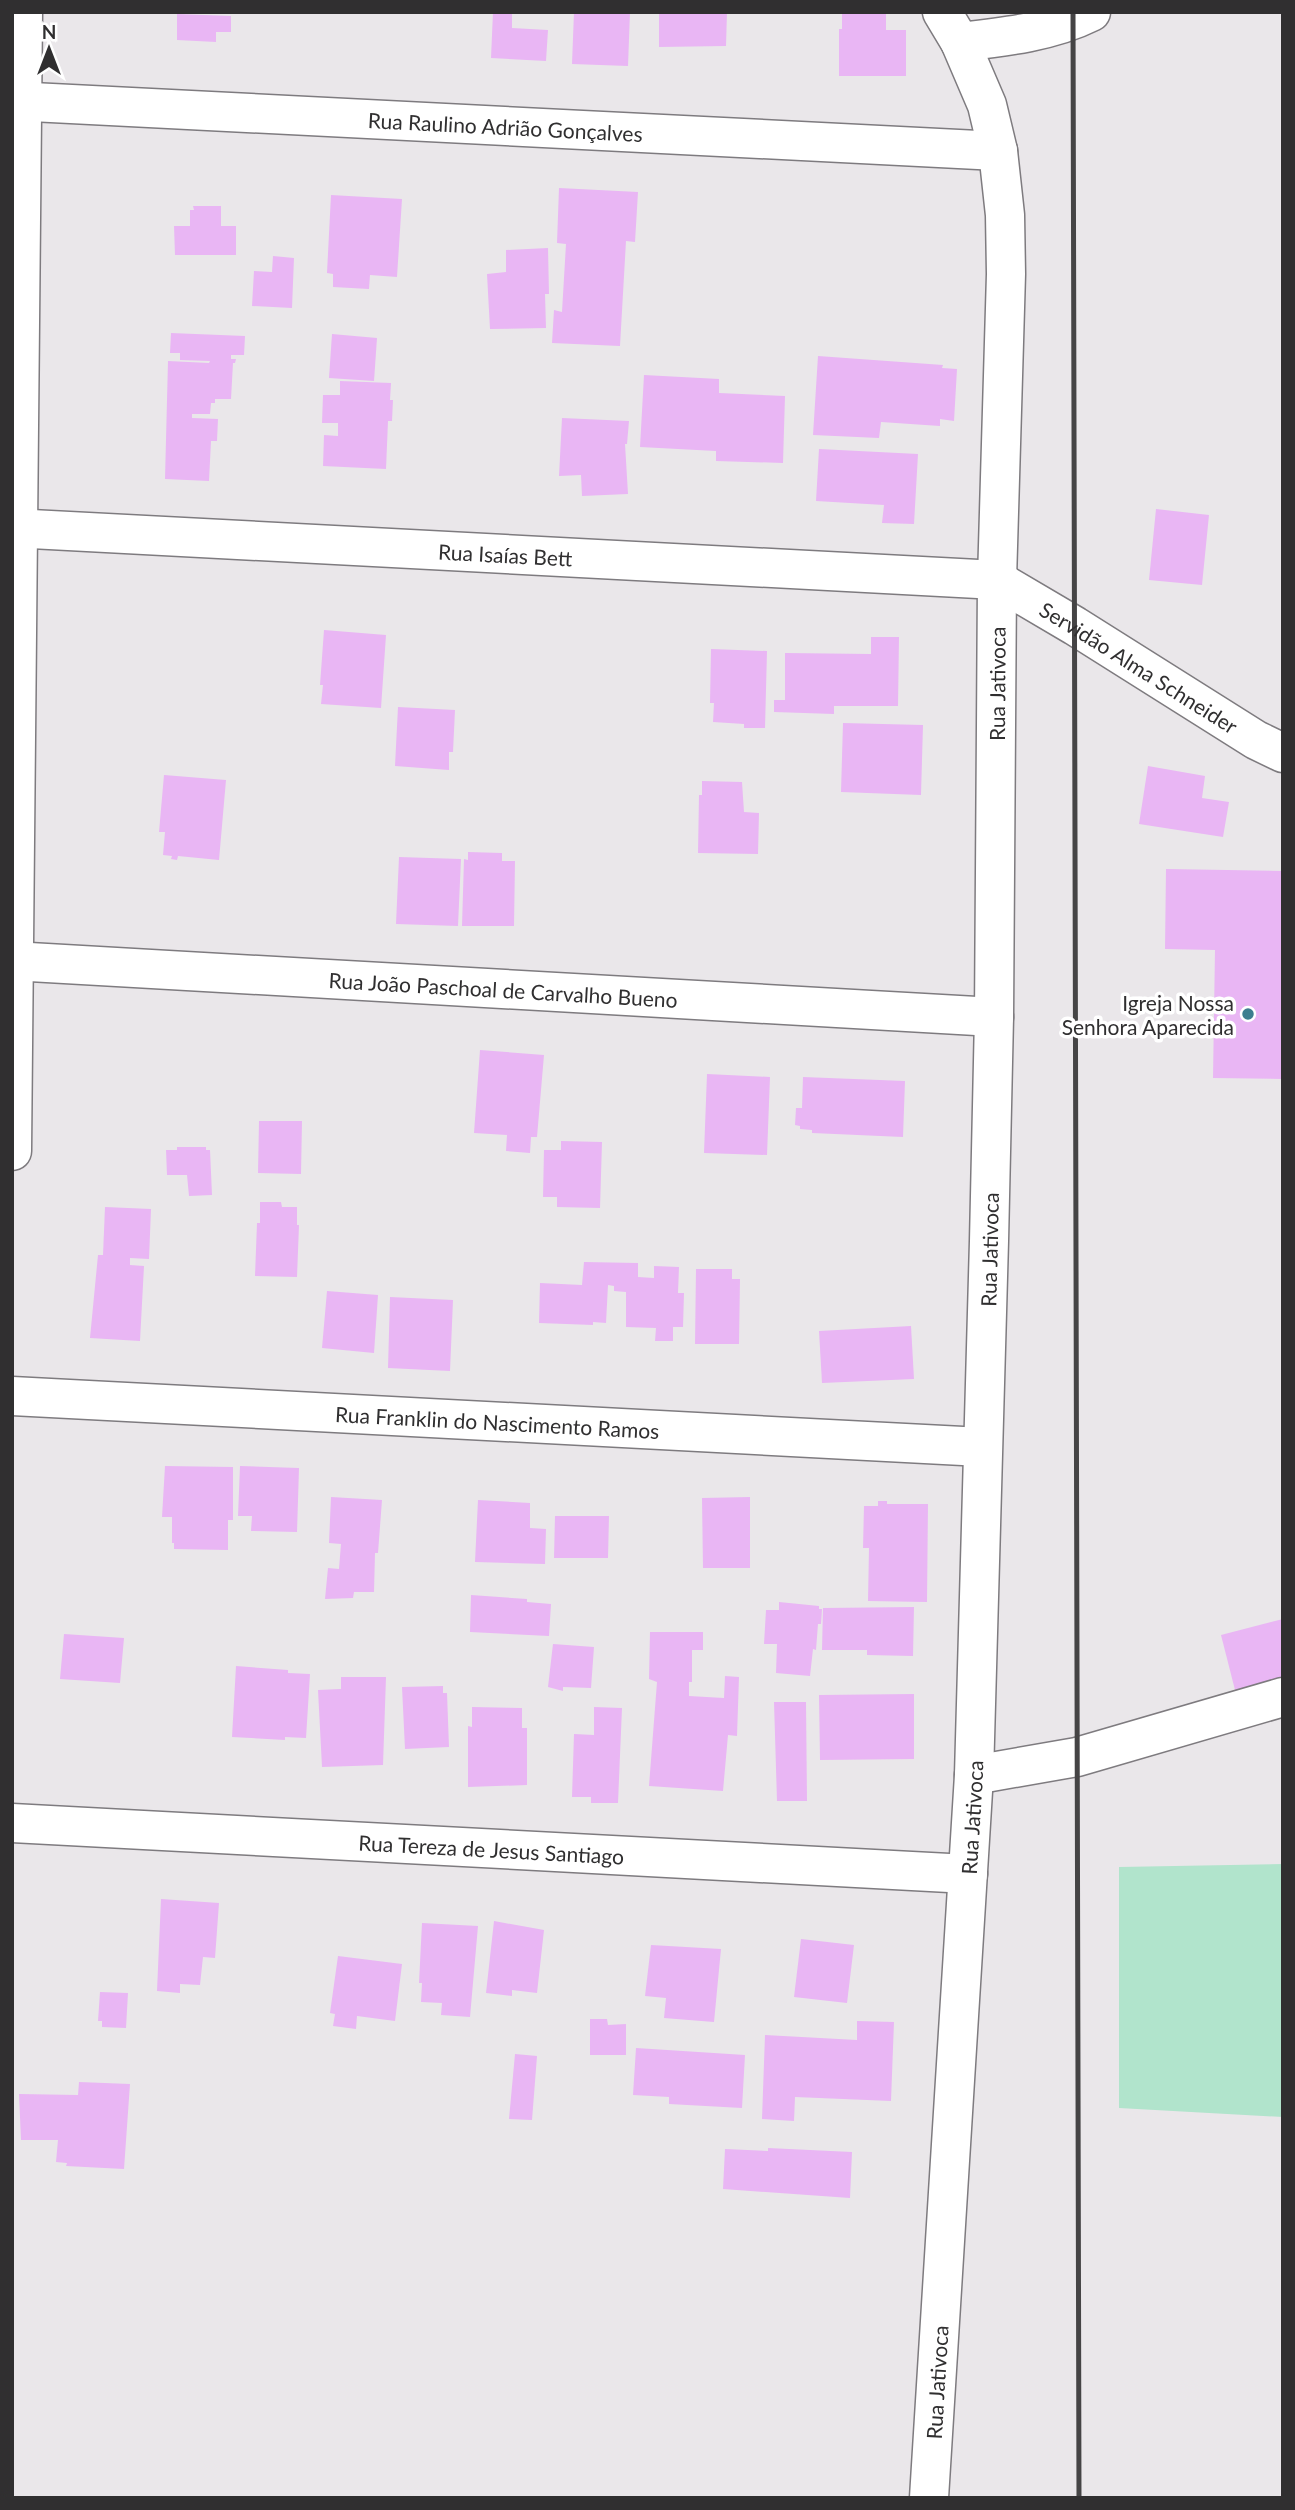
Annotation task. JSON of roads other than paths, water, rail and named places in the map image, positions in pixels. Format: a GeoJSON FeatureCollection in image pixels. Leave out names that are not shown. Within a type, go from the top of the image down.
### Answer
{"type":"FeatureCollection","features":[{"type":"Feature","properties":{"kind":"street"},"geometry":{"type":"LineString","coordinates":[[12,1151],[17,101],[23,12]]}},
{"type":"Feature","properties":{"kind":"street"},"geometry":{"type":"LineString","coordinates":[[951,27],[1013,36],[1073,21],[1091,12]]}},
{"type":"Feature","properties":{"kind":"street","name":"Rua Jativoca"},"geometry":{"type":"LineString","coordinates":[[929,2498],[974,1775],[994,1017],[997,580],[1006,274],[1005,215],[998,151],[987,105],[951,27]]}},
{"type":"Feature","properties":{"kind":"street","name":"Rua Raulino Adrião Gonçalves"},"geometry":{"type":"LineString","coordinates":[[17,101],[998,151]]}},
{"type":"Feature","properties":{"kind":"street","name":"Rua Isaías Bett"},"geometry":{"type":"LineString","coordinates":[[15,528],[997,580]]}},
{"type":"Feature","properties":{"kind":"street","name":"Servidão Alma Schneider"},"geometry":{"type":"LineString","coordinates":[[997,580],[1256,740],[1283,753]]}},
{"type":"Feature","properties":{"kind":"street","name":"Rua João Paschoal de Carvalho Bueno"},"geometry":{"type":"LineString","coordinates":[[13,961],[994,1017]]}},
{"type":"Feature","properties":{"kind":"street","name":"Rua Franklin do Nascimento Ramos"},"geometry":{"type":"LineString","coordinates":[[12,1396],[982,1447]]}},
{"type":"Feature","properties":{"kind":"street"},"geometry":{"type":"LineString","coordinates":[[974,1775],[1077,1758],[1283,1697]]}},
{"type":"Feature","properties":{"kind":"street","name":"Rua Tereza de Jesus Santiago"},"geometry":{"type":"LineString","coordinates":[[12,1823],[968,1874]]}},
{"type":"Feature","properties":{"kind":"railway"},"geometry":{"type":"LineString","coordinates":[[1073,12],[1079,2498]]}},
{"type":"Feature","properties":{"kind":"place","name":"Igreja Nossa Senhora Aparecida"},"geometry":{"type":"Point","coordinates":[1248,1014]}}]}
